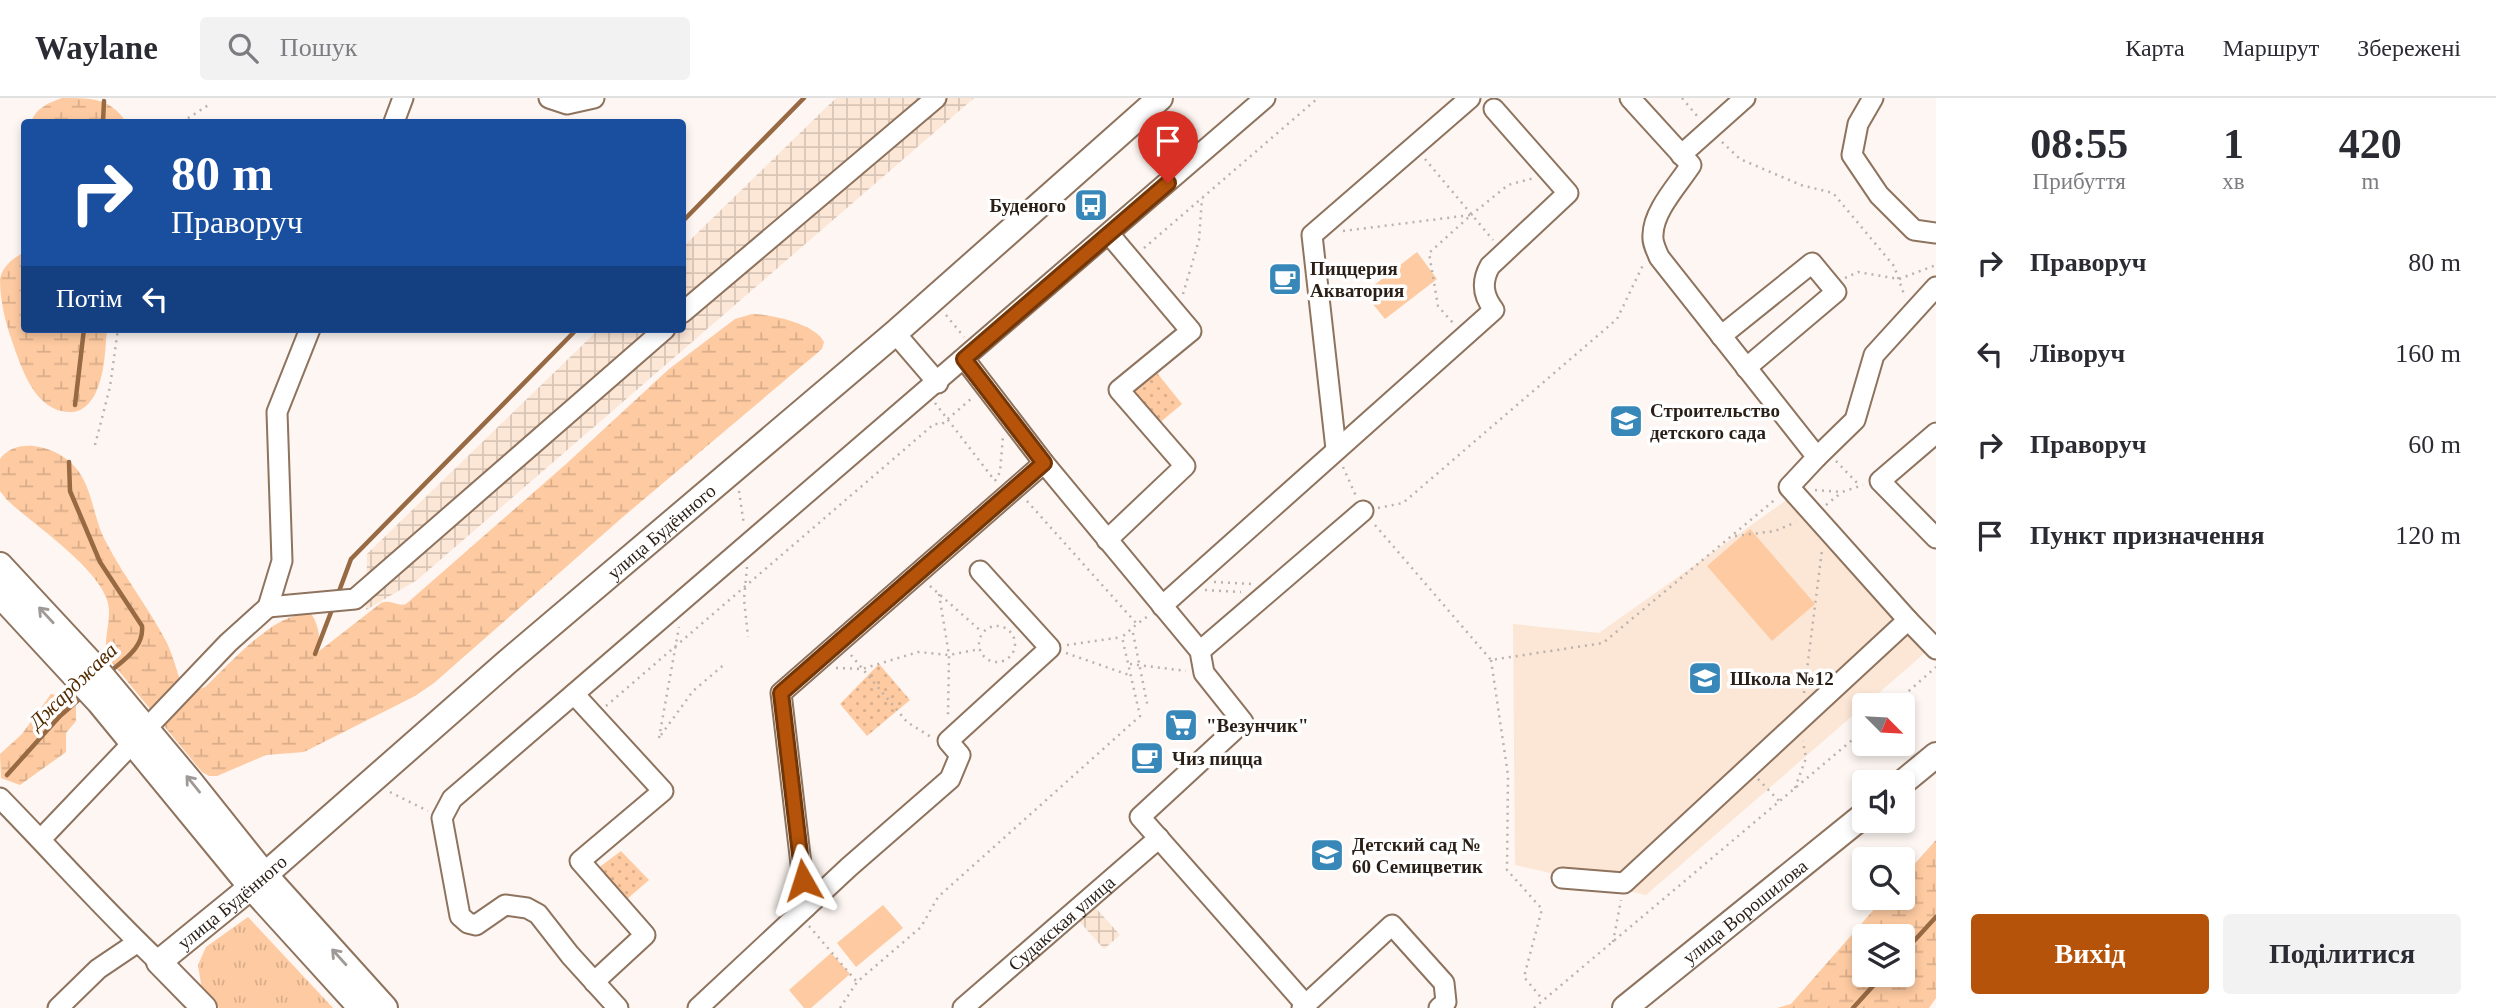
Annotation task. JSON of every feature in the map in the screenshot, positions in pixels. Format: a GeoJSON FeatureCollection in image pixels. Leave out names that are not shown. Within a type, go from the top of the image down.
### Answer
{"type":"FeatureCollection","features":[{"type":"Feature","properties":{"kind":"main road","name":"улица Будённого"},"geometry":{"type":"LineString","coordinates":[[159,962],[258,881],[506,663],[895,333],[1160,98]]}},
{"type":"Feature","properties":{"kind":"main road"},"geometry":{"type":"LineString","coordinates":[[0,565],[139,738],[190,781],[258,881],[360,1008]]}},
{"type":"Feature","properties":{"kind":"main road"},"geometry":{"type":"LineString","coordinates":[[0,595],[84,671]]}},
{"type":"Feature","properties":{"kind":"main road"},"geometry":{"type":"LineString","coordinates":[[1915,772],[1936,755]]}},
{"type":"Feature","properties":{"kind":"main road","name":"улица Ворошилова"},"geometry":{"type":"LineString","coordinates":[[1625,1008],[1852,825]]}},
{"type":"Feature","properties":{"kind":"main road"},"geometry":{"type":"LineString","coordinates":[[258,881],[385,1008]]}},
{"type":"Feature","properties":{"kind":"main road"},"geometry":{"type":"LineString","coordinates":[[159,962],[204,1008]]}},
{"type":"Feature","properties":{"kind":"street"},"geometry":{"type":"LineString","coordinates":[[395,119],[403,98]]}},
{"type":"Feature","properties":{"kind":"street"},"geometry":{"type":"LineString","coordinates":[[549,98],[567,104],[594,98]]}},
{"type":"Feature","properties":{"kind":"street"},"geometry":{"type":"LineString","coordinates":[[686,310],[936,98]]}},
{"type":"Feature","properties":{"kind":"street"},"geometry":{"type":"LineString","coordinates":[[618,1008],[538,914],[527,908],[505,905],[476,925],[468,923],[460,916],[442,818],[452,799],[932,388],[1265,98]]}},
{"type":"Feature","properties":{"kind":"street"},"geometry":{"type":"LineString","coordinates":[[1336,449],[1312,235],[1470,98]]}},
{"type":"Feature","properties":{"kind":"street"},"geometry":{"type":"LineString","coordinates":[[1630,98],[1690,165],[1657,219],[1653,243],[1659,257],[1746,368],[1821,454]]}},
{"type":"Feature","properties":{"kind":"street"},"geometry":{"type":"LineString","coordinates":[[1681,155],[1745,98]]}},
{"type":"Feature","properties":{"kind":"street"},"geometry":{"type":"LineString","coordinates":[[1873,98],[1858,124],[1852,155],[1879,195],[1914,230],[1936,233]]}},
{"type":"Feature","properties":{"kind":"street"},"geometry":{"type":"LineString","coordinates":[[1162,606],[1494,310],[1488,302],[1484,287],[1490,266],[1568,193],[1494,109]]}},
{"type":"Feature","properties":{"kind":"street"},"geometry":{"type":"LineString","coordinates":[[1107,540],[1185,466],[1119,390],[1191,331],[1110,234]]}},
{"type":"Feature","properties":{"kind":"street"},"geometry":{"type":"LineString","coordinates":[[1721,336],[1812,263],[1836,292],[1746,368]]}},
{"type":"Feature","properties":{"kind":"street"},"geometry":{"type":"LineString","coordinates":[[1936,287],[1874,355],[1855,420],[1789,487],[1936,649]]}},
{"type":"Feature","properties":{"kind":"street"},"geometry":{"type":"LineString","coordinates":[[41,839],[228,643],[268,607],[282,561],[277,412],[308,333]]}},
{"type":"Feature","properties":{"kind":"street"},"geometry":{"type":"LineString","coordinates":[[268,607],[355,599],[659,333]]}},
{"type":"Feature","properties":{"kind":"street"},"geometry":{"type":"LineString","coordinates":[[895,333],[932,388]]}},
{"type":"Feature","properties":{"kind":"street"},"geometry":{"type":"LineString","coordinates":[[964,359],[1044,463],[1200,651],[1204,673],[1243,722],[1140,817],[1304,1006],[1392,925],[1444,983],[1446,1002],[1439,1008]]}},
{"type":"Feature","properties":{"kind":"street"},"geometry":{"type":"LineString","coordinates":[[1936,433],[1880,481],[1936,538]]}},
{"type":"Feature","properties":{"kind":"street"},"geometry":{"type":"LineString","coordinates":[[802,911],[781,693],[1044,463]]}},
{"type":"Feature","properties":{"kind":"street"},"geometry":{"type":"LineString","coordinates":[[1200,651],[1363,511]]}},
{"type":"Feature","properties":{"kind":"street"},"geometry":{"type":"LineString","coordinates":[[698,1008],[950,779],[954,748],[1050,648],[980,571]]}},
{"type":"Feature","properties":{"kind":"street"},"geometry":{"type":"LineString","coordinates":[[1562,878],[1624,883],[1908,620]]}},
{"type":"Feature","properties":{"kind":"street"},"geometry":{"type":"LineString","coordinates":[[575,694],[663,791],[580,861],[645,935],[594,982]]}},
{"type":"Feature","properties":{"kind":"street"},"geometry":{"type":"LineString","coordinates":[[0,798],[41,839],[74,878],[159,962]]}},
{"type":"Feature","properties":{"kind":"street","name":"Судакская улица"},"geometry":{"type":"LineString","coordinates":[[963,1008],[1159,838]]}},
{"type":"Feature","properties":{"kind":"street"},"geometry":{"type":"LineString","coordinates":[[58,1008],[97,969],[138,942]]}},
{"type":"Feature","properties":{"kind":"path"},"geometry":{"type":"LineString","coordinates":[[1131,259],[1318,98]]}},
{"type":"Feature","properties":{"kind":"path"},"geometry":{"type":"LineString","coordinates":[[1682,98],[1709,130],[1740,159],[1801,186],[1833,192],[1894,266],[1911,314]]}},
{"type":"Feature","properties":{"kind":"path"},"geometry":{"type":"LineString","coordinates":[[187,119],[210,104]]}},
{"type":"Feature","properties":{"kind":"path"},"geometry":{"type":"LineString","coordinates":[[1414,146],[1503,253]]}},
{"type":"Feature","properties":{"kind":"path"},"geometry":{"type":"LineString","coordinates":[[1464,336],[1438,306],[1429,253],[1508,185],[1551,174]]}},
{"type":"Feature","properties":{"kind":"path"},"geometry":{"type":"LineString","coordinates":[[1177,313],[1199,240],[1202,198]]}},
{"type":"Feature","properties":{"kind":"path"},"geometry":{"type":"LineString","coordinates":[[1312,235],[1471,215]]}},
{"type":"Feature","properties":{"kind":"path"},"geometry":{"type":"LineString","coordinates":[[1363,511],[1403,503],[1617,319],[1653,243]]}},
{"type":"Feature","properties":{"kind":"path"},"geometry":{"type":"LineString","coordinates":[[1829,284],[1858,272],[1899,279],[1936,265]]}},
{"type":"Feature","properties":{"kind":"path"},"geometry":{"type":"LineString","coordinates":[[94,445],[110,387],[117,333]]}},
{"type":"Feature","properties":{"kind":"path"},"geometry":{"type":"LineString","coordinates":[[594,716],[934,424],[942,424],[985,386]]}},
{"type":"Feature","properties":{"kind":"path"},"geometry":{"type":"LineString","coordinates":[[932,388],[947,419],[995,481],[997,504]]}},
{"type":"Feature","properties":{"kind":"path"},"geometry":{"type":"LineString","coordinates":[[1336,449],[1363,511],[1491,660],[1508,775],[1507,870],[1542,909],[1524,977],[1544,1000]]}},
{"type":"Feature","properties":{"kind":"path"},"geometry":{"type":"LineString","coordinates":[[1821,454],[1860,486]]}},
{"type":"Feature","properties":{"kind":"path"},"geometry":{"type":"LineString","coordinates":[[1491,660],[1603,643],[1789,487],[1842,492],[1880,481]]}},
{"type":"Feature","properties":{"kind":"path"},"geometry":{"type":"LineString","coordinates":[[1016,488],[1137,624]]}},
{"type":"Feature","properties":{"kind":"path"},"geometry":{"type":"LineString","coordinates":[[1795,789],[1806,758],[1800,720],[1819,521],[1842,492]]}},
{"type":"Feature","properties":{"kind":"path"},"geometry":{"type":"LineString","coordinates":[[1733,536],[1775,531],[1819,521]]}},
{"type":"Feature","properties":{"kind":"path"},"geometry":{"type":"LineString","coordinates":[[917,574],[983,633]]}},
{"type":"Feature","properties":{"kind":"path"},"geometry":{"type":"LineString","coordinates":[[1185,585],[1272,589]]}},
{"type":"Feature","properties":{"kind":"path"},"geometry":{"type":"LineString","coordinates":[[1185,585],[1272,589]]}},
{"type":"Feature","properties":{"kind":"path"},"geometry":{"type":"LineString","coordinates":[[939,594],[950,655],[954,748]]}},
{"type":"Feature","properties":{"kind":"path"},"geometry":{"type":"LineString","coordinates":[[684,600],[659,738],[693,691],[726,663]]}},
{"type":"Feature","properties":{"kind":"path"},"geometry":{"type":"LineString","coordinates":[[1050,648],[1122,637],[1162,606]]}},
{"type":"Feature","properties":{"kind":"path"},"geometry":{"type":"LineString","coordinates":[[993,626],[1005,627],[1014,635],[1015,647],[1010,657],[999,662],[987,659],[980,649],[983,633],[993,626]]}},
{"type":"Feature","properties":{"kind":"path"},"geometry":{"type":"LineString","coordinates":[[1133,633],[1148,708]]}},
{"type":"Feature","properties":{"kind":"path"},"geometry":{"type":"LineString","coordinates":[[840,1008],[857,982],[921,927],[938,897],[1140,716],[1122,637]]}},
{"type":"Feature","properties":{"kind":"path"},"geometry":{"type":"LineString","coordinates":[[839,642],[907,722],[954,748]]}},
{"type":"Feature","properties":{"kind":"path"},"geometry":{"type":"LineString","coordinates":[[1050,648],[1129,675]]}},
{"type":"Feature","properties":{"kind":"path"},"geometry":{"type":"LineString","coordinates":[[810,668],[862,669],[918,652],[950,655],[980,649]]}},
{"type":"Feature","properties":{"kind":"path"},"geometry":{"type":"LineString","coordinates":[[1130,664],[1204,673]]}},
{"type":"Feature","properties":{"kind":"path"},"geometry":{"type":"LineString","coordinates":[[1907,693],[1936,667]]}},
{"type":"Feature","properties":{"kind":"path"},"geometry":{"type":"LineString","coordinates":[[1534,1008],[1852,740]]}},
{"type":"Feature","properties":{"kind":"path"},"geometry":{"type":"LineString","coordinates":[[1748,769],[1780,802]]}},
{"type":"Feature","properties":{"kind":"path"},"geometry":{"type":"LineString","coordinates":[[377,776],[387,790],[442,818]]}},
{"type":"Feature","properties":{"kind":"path"},"geometry":{"type":"LineString","coordinates":[[1612,944],[1624,883]]}},
{"type":"Feature","properties":{"kind":"path"},"geometry":{"type":"LineString","coordinates":[[802,911],[857,982]]}},
{"type":"Feature","properties":{"kind":"shaded area"},"geometry":{"type":"Polygon","coordinates":[[[836,98],[974,98],[417,580],[366,610],[367,554],[595,333],[686,333],[686,244],[836,98]]]}},
{"type":"Feature","properties":{"kind":"shaded area","name":"Школа №12"},"geometry":{"type":"Polygon","coordinates":[[[1788,499],[1927,651],[1879,693],[1852,693],[1852,716],[1646,895],[1515,865],[1513,624],[1599,633],[1788,499]]]}},
{"type":"Feature","properties":{"kind":"shaded area"},"geometry":{"type":"Polygon","coordinates":[[[1095,907],[1120,935],[1104,949],[1079,921],[1095,907]]]}},
{"type":"Feature","properties":{"kind":"green space"},"geometry":{"type":"Polygon","coordinates":[[[62,98],[99,101],[113,108],[124,119],[32,119],[47,104],[62,98]]]}},
{"type":"Feature","properties":{"kind":"green space"},"geometry":{"type":"Polygon","coordinates":[[[1417,252],[1437,279],[1385,319],[1364,293],[1417,252]]]}},
{"type":"Feature","properties":{"kind":"green space"},"geometry":{"type":"Polygon","coordinates":[[[21,254],[21,333],[107,333],[99,385],[84,408],[73,412],[60,411],[49,406],[32,388],[20,364],[5,318],[0,279],[13,259],[21,254]]]}},
{"type":"Feature","properties":{"kind":"green space"},"geometry":{"type":"Polygon","coordinates":[[[752,314],[781,318],[803,325],[824,342],[822,349],[624,516],[434,683],[415,696],[304,752],[266,755],[217,776],[202,772],[109,659],[106,645],[109,608],[101,587],[78,560],[7,500],[0,491],[0,459],[17,447],[38,446],[48,449],[75,467],[86,484],[106,542],[167,643],[181,684],[197,690],[205,687],[267,630],[296,615],[310,613],[313,616],[320,644],[318,652],[381,603],[406,604],[565,465],[669,369],[735,319],[752,314]]]}},
{"type":"Feature","properties":{"kind":"green space"},"geometry":{"type":"Polygon","coordinates":[[[1157,373],[1182,404],[1157,425],[1130,394],[1157,373]]]}},
{"type":"Feature","properties":{"kind":"green space"},"geometry":{"type":"Polygon","coordinates":[[[1750,529],[1815,604],[1772,641],[1707,566],[1750,529]]]}},
{"type":"Feature","properties":{"kind":"green space"},"geometry":{"type":"Polygon","coordinates":[[[879,664],[910,700],[867,736],[840,704],[879,664]]]}},
{"type":"Feature","properties":{"kind":"green space"},"geometry":{"type":"Polygon","coordinates":[[[51,694],[76,698],[76,721],[66,733],[66,752],[20,785],[1,778],[0,754],[22,734],[51,694]]]}},
{"type":"Feature","properties":{"kind":"green space"},"geometry":{"type":"Polygon","coordinates":[[[1936,840],[1936,998],[1929,1008],[1777,1008],[1791,1004],[1852,934],[1852,987],[1915,987],[1915,924],[1861,924],[1873,910],[1915,910],[1915,863],[1936,840]]]}},
{"type":"Feature","properties":{"kind":"green space"},"geometry":{"type":"Polygon","coordinates":[[[621,851],[649,880],[626,900],[597,869],[621,851]]]}},
{"type":"Feature","properties":{"kind":"green space"},"geometry":{"type":"Polygon","coordinates":[[[883,905],[903,928],[856,967],[837,943],[883,905]]]}},
{"type":"Feature","properties":{"kind":"green space"},"geometry":{"type":"Polygon","coordinates":[[[248,917],[333,1008],[219,1008],[202,990],[198,965],[206,947],[248,917]]]}},
{"type":"Feature","properties":{"kind":"green space"},"geometry":{"type":"Polygon","coordinates":[[[831,953],[850,974],[811,1008],[804,1008],[789,990],[831,953]]]}},
{"type":"Feature","properties":{"kind":"waterway"},"geometry":{"type":"LineString","coordinates":[[686,218],[804,98]]}},
{"type":"Feature","properties":{"kind":"waterway","name":"Джарджава"},"geometry":{"type":"LineString","coordinates":[[103,119],[104,101]]}},
{"type":"Feature","properties":{"kind":"waterway","name":"Джарджава"},"geometry":{"type":"LineString","coordinates":[[75,405],[84,333]]}},
{"type":"Feature","properties":{"kind":"waterway"},"geometry":{"type":"LineString","coordinates":[[338,594],[351,559],[573,333]]}},
{"type":"Feature","properties":{"kind":"waterway","name":"Джарджава"},"geometry":{"type":"LineString","coordinates":[[69,462],[70,491],[100,562],[142,626],[137,646],[111,671]]}},
{"type":"Feature","properties":{"kind":"waterway"},"geometry":{"type":"LineString","coordinates":[[315,654],[333,607]]}},
{"type":"Feature","properties":{"kind":"waterway","name":"Джарджава"},"geometry":{"type":"LineString","coordinates":[[7,775],[60,716],[83,696]]}},
{"type":"Feature","properties":{"kind":"waterway"},"geometry":{"type":"LineString","coordinates":[[1915,940],[1936,917]]}},
{"type":"Feature","properties":{"kind":"waterway"},"geometry":{"type":"LineString","coordinates":[[1853,1008],[1872,987]]}},
{"type":"Feature","properties":{"kind":"place","name":"Буденого"},"geometry":{"type":"Point","coordinates":[1091,205]}},
{"type":"Feature","properties":{"kind":"place","name":"Пиццерия Акватория"},"geometry":{"type":"Point","coordinates":[1285,279]}},
{"type":"Feature","properties":{"kind":"place","name":"Строительство детского сада"},"geometry":{"type":"Point","coordinates":[1626,421]}},
{"type":"Feature","properties":{"kind":"place","name":"Школа №12"},"geometry":{"type":"Point","coordinates":[1705,678]}},
{"type":"Feature","properties":{"kind":"place","name":"\"Везунчик\""},"geometry":{"type":"Point","coordinates":[1181,725]}},
{"type":"Feature","properties":{"kind":"place","name":"Чиз пицца"},"geometry":{"type":"Point","coordinates":[1147,758]}},
{"type":"Feature","properties":{"kind":"place","name":"Детский сад № 60 Семицветик"},"geometry":{"type":"Point","coordinates":[1327,855]}},
{"type":"Feature","properties":{"kind":"route"},"geometry":{"type":"LineString","coordinates":[[803,880],[781,693],[1044,463],[964,359],[1168,183]]}}]}
